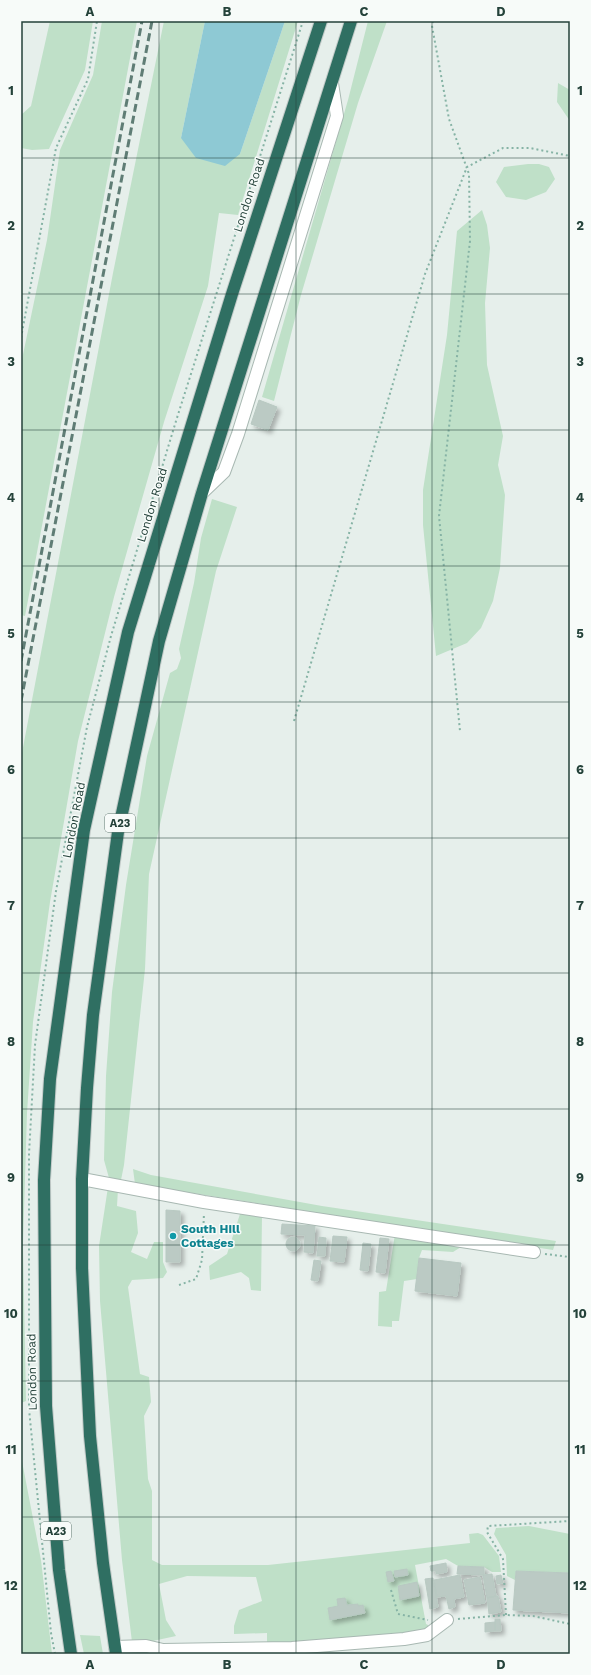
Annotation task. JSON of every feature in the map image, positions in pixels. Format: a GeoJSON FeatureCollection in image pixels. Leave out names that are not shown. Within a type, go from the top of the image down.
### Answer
{"type":"FeatureCollection","features":[{"type":"Feature","properties":{"kind":"highway","name":"London Road"},"geometry":{"type":"LineString","coordinates":[[71,1654],[59,1570],[46,1406],[44,1180],[50,1079],[84,830],[128,632],[232,294],[320,21]]}},
{"type":"Feature","properties":{"kind":"highway","name":"A23"},"geometry":{"type":"LineString","coordinates":[[115,1650],[103,1564],[90,1436],[82,1268],[82,1179],[93,1015],[118,832],[158,641],[202,493],[351,21]]}},
{"type":"Feature","properties":{"kind":"lane"},"geometry":{"type":"LineString","coordinates":[[202,493],[224,472],[241,427],[337,116],[332,83]]}},
{"type":"Feature","properties":{"kind":"lane"},"geometry":{"type":"LineString","coordinates":[[82,1179],[204,1202],[534,1252]]}},
{"type":"Feature","properties":{"kind":"lane"},"geometry":{"type":"LineString","coordinates":[[115,1650],[146,1646],[163,1650],[292,1648],[404,1639],[427,1635],[447,1620]]}},
{"type":"Feature","properties":{"kind":"path"},"geometry":{"type":"LineString","coordinates":[[21,338],[56,148],[88,79],[97,21]]}},
{"type":"Feature","properties":{"kind":"path"},"geometry":{"type":"LineString","coordinates":[[432,21],[449,119],[469,174],[470,241],[439,516],[460,731]]}},
{"type":"Feature","properties":{"kind":"path"},"geometry":{"type":"LineString","coordinates":[[294,721],[425,274],[466,167],[503,148],[530,148],[570,156]]}},
{"type":"Feature","properties":{"kind":"path"},"geometry":{"type":"LineString","coordinates":[[179,1285],[196,1279],[202,1260],[204,1202]]}},
{"type":"Feature","properties":{"kind":"path"},"geometry":{"type":"LineString","coordinates":[[534,1252],[570,1257]]}},
{"type":"Feature","properties":{"kind":"path"},"geometry":{"type":"LineString","coordinates":[[506,1615],[503,1559],[487,1532],[488,1526],[570,1521]]}},
{"type":"Feature","properties":{"kind":"path"},"geometry":{"type":"LineString","coordinates":[[391,1590],[398,1614],[425,1620],[447,1620],[506,1615],[533,1616],[570,1624]]}},
{"type":"Feature","properties":{"kind":"green space"},"geometry":{"type":"Polygon","coordinates":[[[50,21],[93,21],[85,70],[49,149],[32,150],[21,148],[21,115],[31,106],[50,21]]]}},
{"type":"Feature","properties":{"kind":"green space"},"geometry":{"type":"Polygon","coordinates":[[[102,21],[137,21],[25,616],[21,615],[21,364],[47,240],[60,150],[93,75],[102,21]]]}},
{"type":"Feature","properties":{"kind":"green space"},"geometry":{"type":"Polygon","coordinates":[[[164,21],[205,21],[181,138],[240,154],[285,21],[298,21],[238,215],[219,213],[208,286],[164,422],[114,597],[78,741],[50,902],[33,1022],[27,1113],[23,1244],[26,1401],[21,1403],[21,758],[113,273],[164,21]]]}},
{"type":"Feature","properties":{"kind":"green space"},"geometry":{"type":"Polygon","coordinates":[[[368,21],[387,21],[358,103],[301,295],[274,401],[262,397],[348,100],[368,21]]]}},
{"type":"Feature","properties":{"kind":"green space"},"geometry":{"type":"Polygon","coordinates":[[[558,83],[570,90],[570,121],[557,102],[558,83]]]}},
{"type":"Feature","properties":{"kind":"green space"},"geometry":{"type":"Polygon","coordinates":[[[539,164],[549,167],[555,179],[546,192],[526,200],[506,197],[496,182],[504,167],[539,164]]]}},
{"type":"Feature","properties":{"kind":"green space"},"geometry":{"type":"Polygon","coordinates":[[[482,210],[487,225],[490,248],[485,303],[487,365],[503,436],[498,465],[505,495],[500,568],[493,601],[481,628],[467,643],[436,656],[423,525],[423,490],[447,335],[457,231],[482,210]]]}},
{"type":"Feature","properties":{"kind":"green space"},"geometry":{"type":"Polygon","coordinates":[[[212,499],[237,507],[216,571],[149,874],[145,969],[124,1165],[121,1180],[109,1178],[104,1160],[106,1076],[112,992],[126,885],[147,756],[170,673],[177,669],[181,658],[179,649],[194,583],[201,538],[212,499]]]}},
{"type":"Feature","properties":{"kind":"green space"},"geometry":{"type":"Polygon","coordinates":[[[133,1169],[151,1175],[322,1206],[556,1241],[553,1250],[135,1184],[133,1169]]]}},
{"type":"Feature","properties":{"kind":"green space"},"geometry":{"type":"Polygon","coordinates":[[[108,1187],[118,1189],[117,1206],[136,1211],[138,1233],[131,1252],[147,1259],[154,1242],[163,1242],[163,1262],[167,1272],[163,1278],[132,1280],[128,1287],[140,1374],[149,1377],[151,1402],[144,1416],[148,1479],[152,1491],[152,1560],[162,1565],[268,1565],[470,1543],[469,1534],[478,1533],[483,1535],[499,1556],[501,1572],[492,1572],[484,1567],[458,1566],[446,1559],[415,1565],[426,1624],[428,1625],[428,1628],[417,1633],[267,1644],[267,1633],[234,1634],[234,1626],[239,1610],[262,1601],[256,1577],[187,1576],[159,1584],[166,1620],[176,1636],[148,1642],[132,1642],[122,1560],[100,1301],[99,1246],[108,1187]]]}},
{"type":"Feature","properties":{"kind":"green space"},"geometry":{"type":"Polygon","coordinates":[[[240,1214],[262,1215],[261,1291],[251,1290],[249,1278],[241,1272],[210,1280],[209,1266],[227,1254],[240,1214]]]}},
{"type":"Feature","properties":{"kind":"green space"},"geometry":{"type":"Polygon","coordinates":[[[395,1234],[461,1247],[453,1252],[422,1250],[419,1258],[417,1279],[404,1281],[399,1321],[392,1321],[392,1327],[378,1326],[379,1292],[386,1291],[395,1234]]]}},
{"type":"Feature","properties":{"kind":"green space"},"geometry":{"type":"Polygon","coordinates":[[[21,1456],[41,1560],[52,1654],[21,1654],[21,1456]]]}},
{"type":"Feature","properties":{"kind":"green space"},"geometry":{"type":"Polygon","coordinates":[[[529,1526],[570,1534],[570,1573],[516,1571],[515,1580],[507,1576],[506,1555],[494,1534],[496,1528],[529,1526]]]}},
{"type":"Feature","properties":{"kind":"green space"},"geometry":{"type":"Polygon","coordinates":[[[80,1635],[100,1636],[103,1654],[84,1654],[80,1635]]]}},
{"type":"Feature","properties":{"kind":"water"},"geometry":{"type":"Polygon","coordinates":[[[205,21],[285,21],[240,154],[225,166],[196,158],[181,138],[205,21]]]}},
{"type":"Feature","properties":{"kind":"building"},"geometry":{"type":"Polygon","coordinates":[[[259,400],[277,407],[268,430],[251,424],[259,400]]]}},
{"type":"Feature","properties":{"kind":"building","name":"South Hill Cottages"},"geometry":{"type":"Polygon","coordinates":[[[166,1210],[180,1211],[180,1262],[166,1262],[166,1210]]]}},
{"type":"Feature","properties":{"kind":"building"},"geometry":{"type":"Polygon","coordinates":[[[282,1224],[315,1226],[313,1253],[304,1252],[305,1235],[281,1234],[282,1224]]]}},
{"type":"Feature","properties":{"kind":"building"},"geometry":{"type":"Polygon","coordinates":[[[333,1236],[347,1237],[344,1262],[330,1261],[333,1236]]]}},
{"type":"Feature","properties":{"kind":"building"},"geometry":{"type":"Polygon","coordinates":[[[293,1237],[298,1239],[300,1244],[298,1249],[293,1251],[288,1249],[286,1244],[288,1239],[293,1237]]]}},
{"type":"Feature","properties":{"kind":"building"},"geometry":{"type":"Polygon","coordinates":[[[319,1237],[326,1238],[325,1256],[317,1256],[319,1237]]]}},
{"type":"Feature","properties":{"kind":"building"},"geometry":{"type":"Polygon","coordinates":[[[380,1238],[389,1239],[385,1273],[376,1272],[380,1238]]]}},
{"type":"Feature","properties":{"kind":"building"},"geometry":{"type":"Polygon","coordinates":[[[363,1243],[371,1244],[368,1271],[360,1270],[363,1243]]]}},
{"type":"Feature","properties":{"kind":"building"},"geometry":{"type":"Polygon","coordinates":[[[419,1258],[461,1263],[457,1296],[415,1291],[419,1258]]]}},
{"type":"Feature","properties":{"kind":"building"},"geometry":{"type":"Polygon","coordinates":[[[314,1260],[321,1261],[318,1281],[311,1280],[314,1260]]]}},
{"type":"Feature","properties":{"kind":"building"},"geometry":{"type":"Polygon","coordinates":[[[446,1563],[447,1572],[436,1574],[436,1571],[431,1571],[430,1566],[446,1563]]]}},
{"type":"Feature","properties":{"kind":"building"},"geometry":{"type":"Polygon","coordinates":[[[458,1566],[484,1567],[484,1575],[457,1574],[458,1566]]]}},
{"type":"Feature","properties":{"kind":"building"},"geometry":{"type":"Polygon","coordinates":[[[407,1569],[408,1575],[395,1577],[394,1571],[407,1569]]]}},
{"type":"Feature","properties":{"kind":"building"},"geometry":{"type":"Polygon","coordinates":[[[391,1571],[394,1581],[388,1582],[386,1572],[391,1571]]]}},
{"type":"Feature","properties":{"kind":"building"},"geometry":{"type":"Polygon","coordinates":[[[516,1571],[570,1573],[570,1613],[513,1610],[516,1571]]]}},
{"type":"Feature","properties":{"kind":"building"},"geometry":{"type":"Polygon","coordinates":[[[492,1574],[496,1596],[487,1598],[483,1575],[492,1574]]]}},
{"type":"Feature","properties":{"kind":"building"},"geometry":{"type":"Polygon","coordinates":[[[460,1575],[464,1597],[454,1599],[455,1607],[449,1609],[446,1596],[437,1597],[434,1580],[460,1575]]]}},
{"type":"Feature","properties":{"kind":"building"},"geometry":{"type":"Polygon","coordinates":[[[501,1575],[503,1583],[497,1584],[496,1576],[501,1575]]]}},
{"type":"Feature","properties":{"kind":"building"},"geometry":{"type":"Polygon","coordinates":[[[480,1577],[485,1603],[469,1605],[464,1580],[480,1577]]]}},
{"type":"Feature","properties":{"kind":"building"},"geometry":{"type":"Polygon","coordinates":[[[433,1578],[438,1607],[430,1609],[425,1579],[433,1578]]]}},
{"type":"Feature","properties":{"kind":"building"},"geometry":{"type":"Polygon","coordinates":[[[417,1582],[419,1596],[400,1600],[398,1586],[417,1582]]]}},
{"type":"Feature","properties":{"kind":"building"},"geometry":{"type":"Polygon","coordinates":[[[498,1596],[501,1612],[489,1614],[487,1598],[498,1596]]]}},
{"type":"Feature","properties":{"kind":"building"},"geometry":{"type":"Polygon","coordinates":[[[345,1598],[347,1605],[363,1605],[365,1613],[330,1620],[328,1608],[338,1606],[337,1599],[345,1598]]]}},
{"type":"Feature","properties":{"kind":"building"},"geometry":{"type":"Polygon","coordinates":[[[495,1619],[500,1619],[501,1631],[495,1631],[495,1619]]]}},
{"type":"Feature","properties":{"kind":"building"},"geometry":{"type":"Polygon","coordinates":[[[495,1622],[495,1631],[485,1632],[485,1623],[495,1622]]]}},
{"type":"Feature","properties":{"kind":"railway"},"geometry":{"type":"LineString","coordinates":[[21,661],[142,21]]}},
{"type":"Feature","properties":{"kind":"railway"},"geometry":{"type":"LineString","coordinates":[[21,701],[152,21]]}},
{"type":"Feature","properties":{"kind":"place","name":"South Hill Cottages"},"geometry":{"type":"Point","coordinates":[173,1236]}}]}
